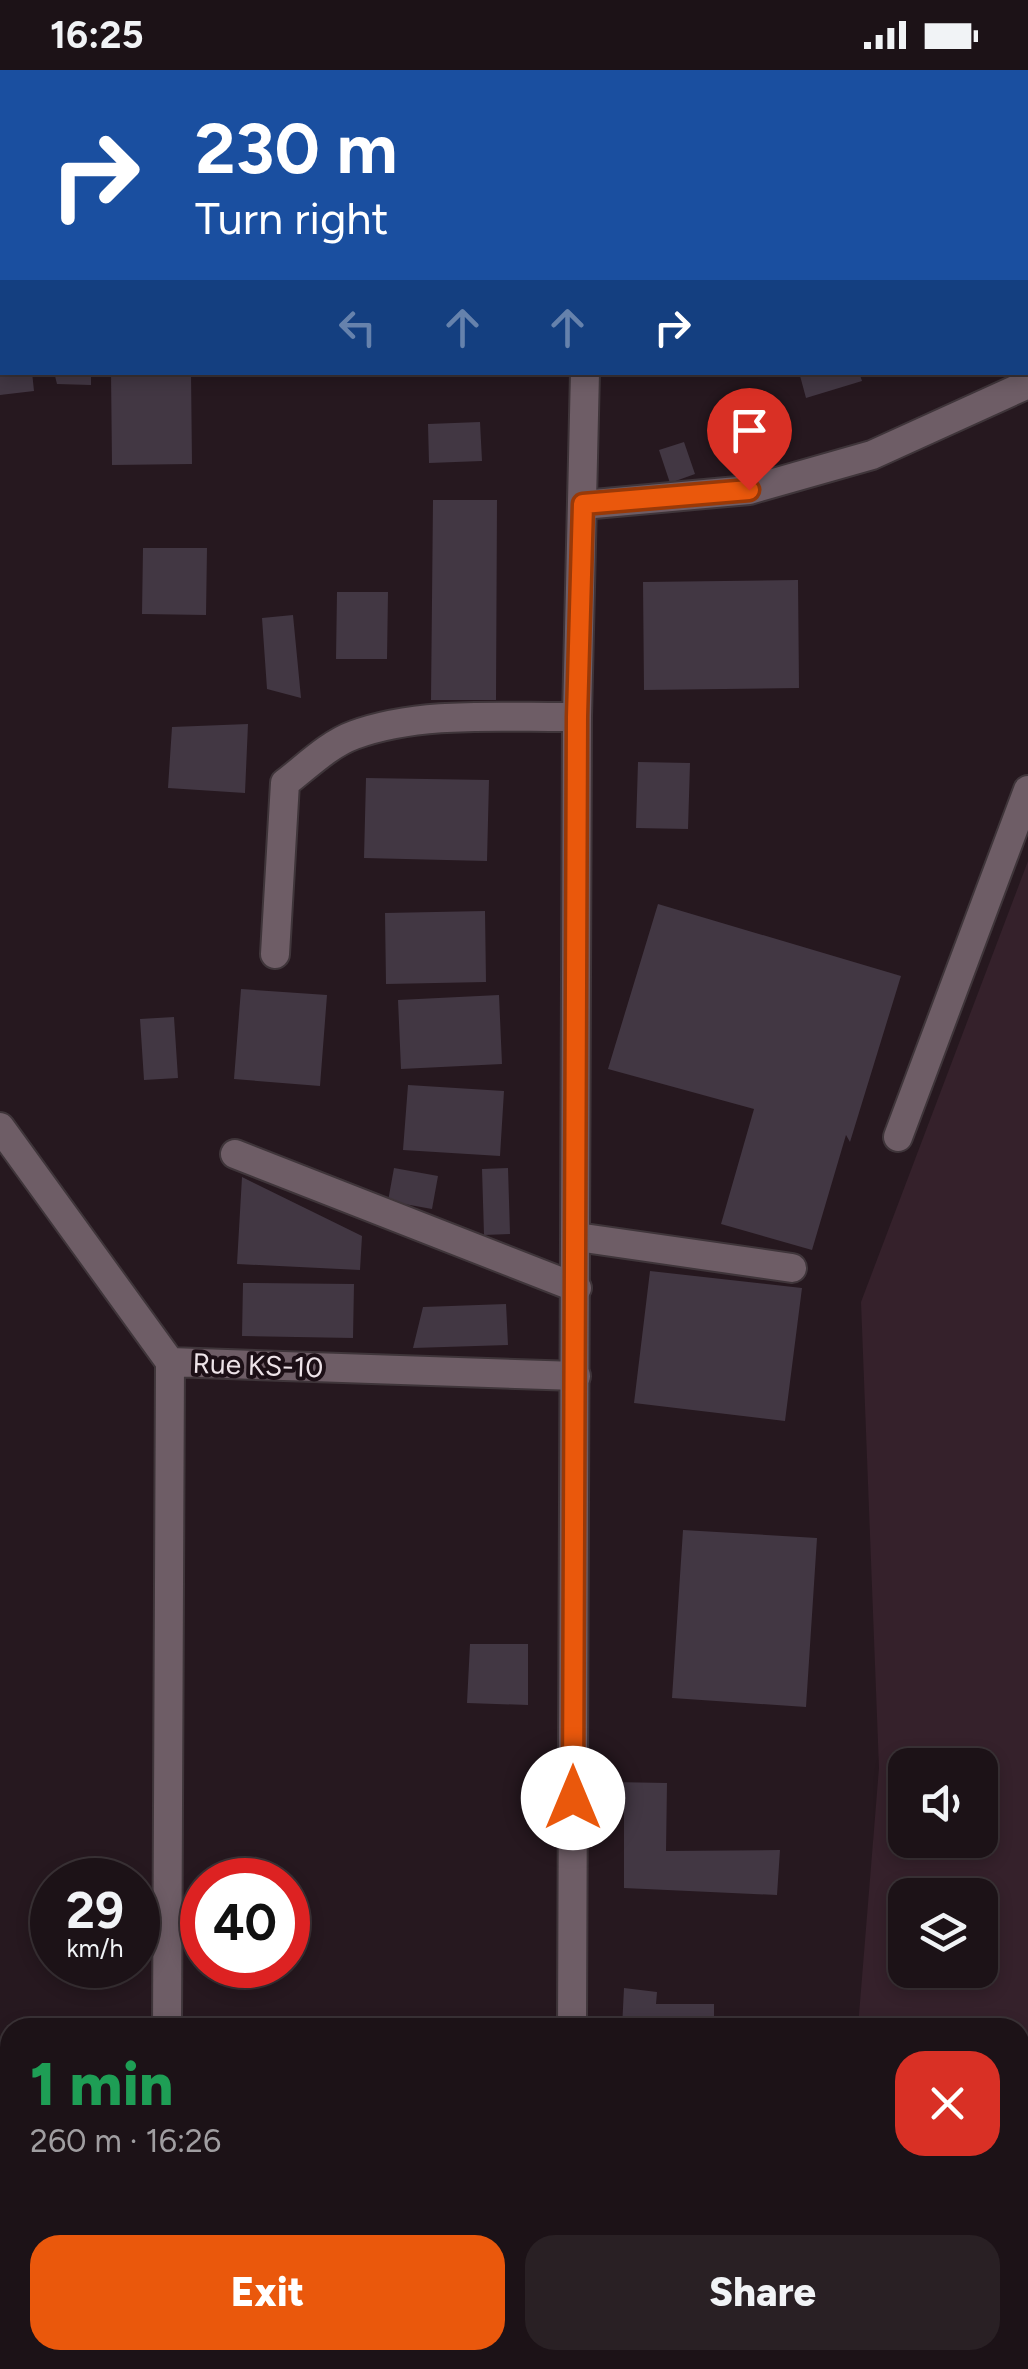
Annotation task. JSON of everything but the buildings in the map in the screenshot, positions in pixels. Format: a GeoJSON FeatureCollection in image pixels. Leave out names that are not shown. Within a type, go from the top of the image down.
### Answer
{"type":"FeatureCollection","features":[{"type":"Feature","properties":{"kind":"street"},"geometry":{"type":"LineString","coordinates":[[572,2018],[577,717],[585,375]]}},
{"type":"Feature","properties":{"kind":"street"},"geometry":{"type":"LineString","coordinates":[[583,504],[749,490],[872,455],[1028,384]]}},
{"type":"Feature","properties":{"kind":"street"},"geometry":{"type":"LineString","coordinates":[[275,954],[285,784],[321,755],[351,736],[386,726],[577,717]]}},
{"type":"Feature","properties":{"kind":"street"},"geometry":{"type":"LineString","coordinates":[[898,1138],[1028,790]]}},
{"type":"Feature","properties":{"kind":"street","name":"Rue KS-10"},"geometry":{"type":"LineString","coordinates":[[0,1127],[170,1362],[576,1376]]}},
{"type":"Feature","properties":{"kind":"street"},"geometry":{"type":"LineString","coordinates":[[235,1154],[577,1288]]}},
{"type":"Feature","properties":{"kind":"street"},"geometry":{"type":"LineString","coordinates":[[577,1237],[792,1268]]}},
{"type":"Feature","properties":{"kind":"street"},"geometry":{"type":"LineString","coordinates":[[167,2018],[170,1362]]}},
{"type":"Feature","properties":{"kind":"shaded area"},"geometry":{"type":"Polygon","coordinates":[[[1028,861],[1028,2018],[859,2018],[879,1768],[861,1302],[1028,861]]]}},
{"type":"Feature","properties":{"kind":"route"},"geometry":{"type":"LineString","coordinates":[[573,1798],[577,717],[583,504],[749,490]]}}]}
